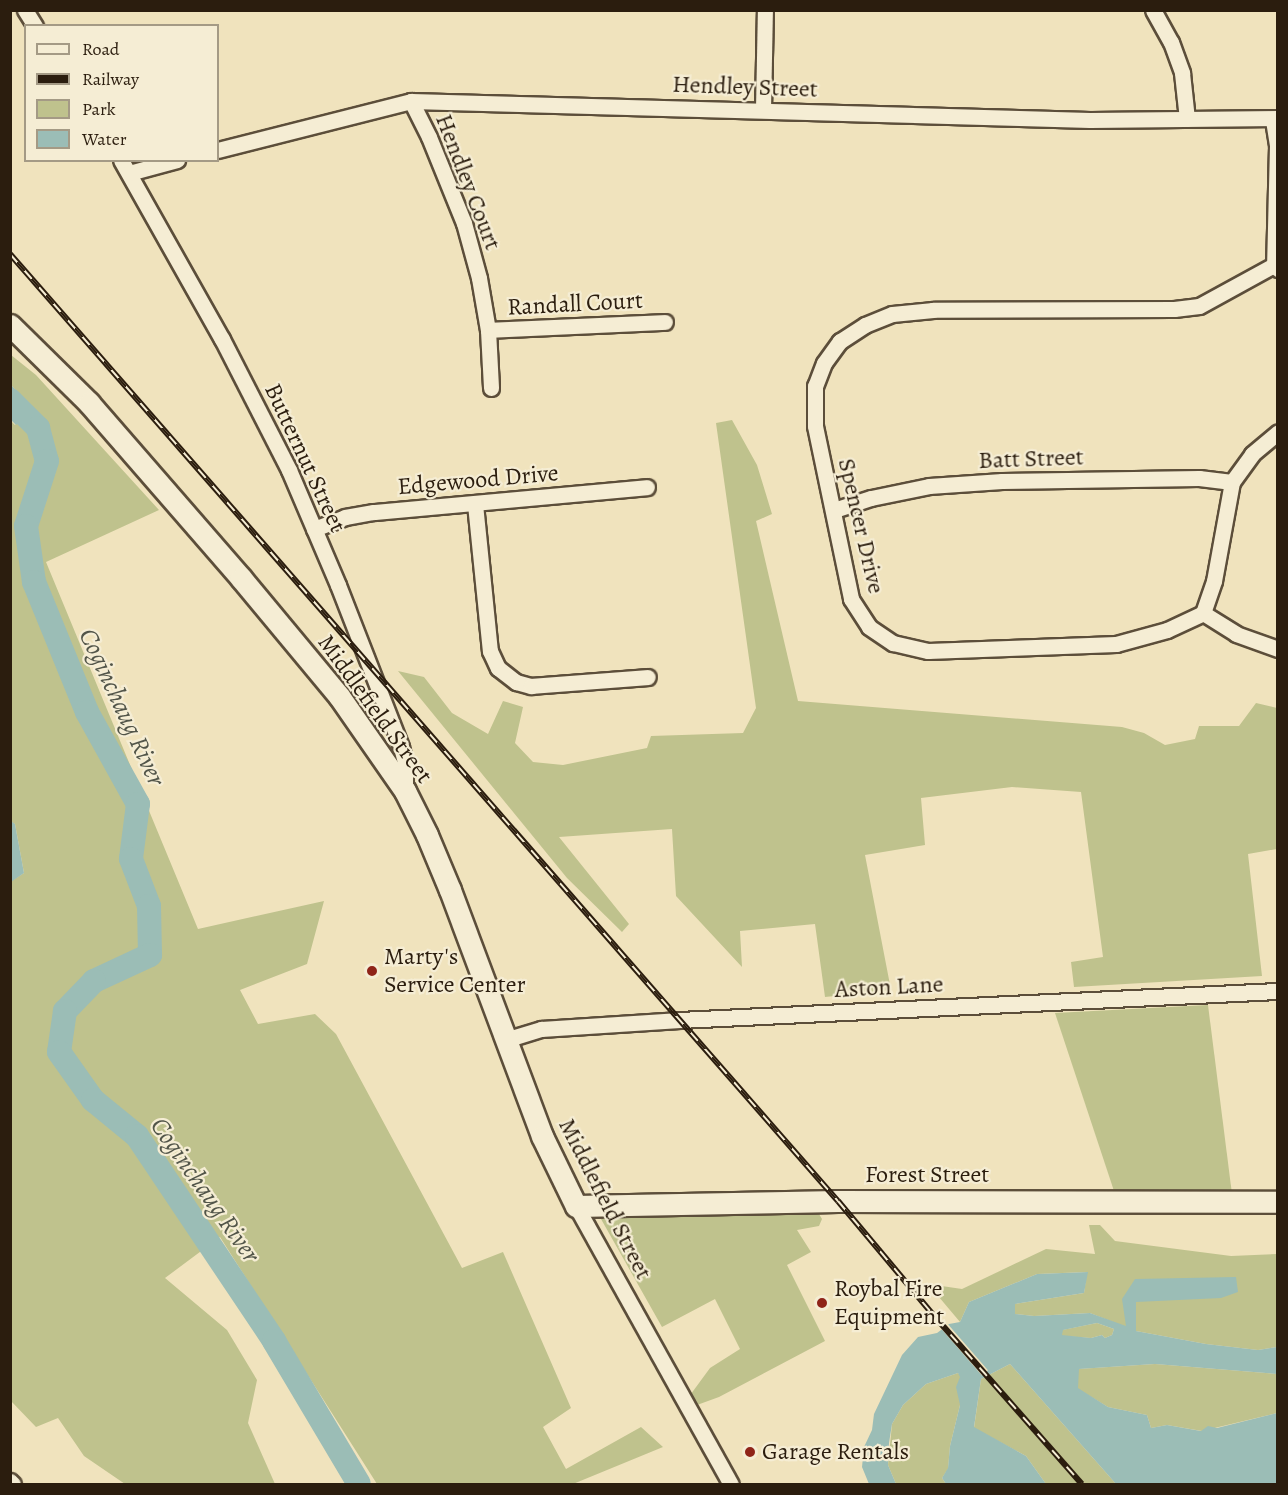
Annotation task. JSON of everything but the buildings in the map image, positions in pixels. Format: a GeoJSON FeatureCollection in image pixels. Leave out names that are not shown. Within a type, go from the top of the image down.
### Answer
{"type":"FeatureCollection","features":[{"type":"Feature","properties":{"kind":"main road","name":"Middlefield Street"},"geometry":{"type":"LineString","coordinates":[[10,325],[89,403],[249,586],[339,696],[405,791],[445,879],[542,1136],[576,1206]]}},
{"type":"Feature","properties":{"kind":"main road","name":"Forest Street"},"geometry":{"type":"LineString","coordinates":[[576,1206],[870,1200],[1278,1202]]}},
{"type":"Feature","properties":{"kind":"street"},"geometry":{"type":"LineString","coordinates":[[25,10],[34,24]]}},
{"type":"Feature","properties":{"kind":"street"},"geometry":{"type":"LineString","coordinates":[[763,110],[765,10]]}},
{"type":"Feature","properties":{"kind":"street"},"geometry":{"type":"LineString","coordinates":[[1153,10],[1171,42],[1182,73],[1187,119]]}},
{"type":"Feature","properties":{"kind":"street","name":"Hendley Street"},"geometry":{"type":"LineString","coordinates":[[219,150],[411,101],[1090,120],[1275,119]]}},
{"type":"Feature","properties":{"kind":"street","name":"Hendley Court"},"geometry":{"type":"LineString","coordinates":[[411,101],[429,136],[464,223],[479,278],[488,330],[491,388]]}},
{"type":"Feature","properties":{"kind":"street"},"geometry":{"type":"LineString","coordinates":[[1275,119],[1277,146],[1276,267]]}},
{"type":"Feature","properties":{"kind":"street"},"geometry":{"type":"LineString","coordinates":[[125,167],[162,162]]}},
{"type":"Feature","properties":{"kind":"street","name":"Butternut Street"},"geometry":{"type":"LineString","coordinates":[[125,167],[258,407],[314,529],[401,747],[405,762],[405,791]]}},
{"type":"Feature","properties":{"kind":"street","name":"Spencer Drive"},"geometry":{"type":"LineString","coordinates":[[1203,613],[1167,630],[1116,644],[928,651],[892,643],[868,627],[851,599],[815,426],[815,386],[824,363],[840,341],[865,325],[892,314],[933,310],[1174,309],[1199,306],[1276,267]]}},
{"type":"Feature","properties":{"kind":"street","name":"Randall Court"},"geometry":{"type":"LineString","coordinates":[[488,330],[665,322]]}},
{"type":"Feature","properties":{"kind":"street"},"geometry":{"type":"LineString","coordinates":[[1278,432],[1252,454],[1232,482],[1214,581],[1203,613],[1236,634],[1278,649]]}},
{"type":"Feature","properties":{"kind":"street","name":"Batt Street"},"geometry":{"type":"LineString","coordinates":[[834,510],[871,498],[929,486],[1002,481],[1199,478],[1232,482]]}},
{"type":"Feature","properties":{"kind":"street","name":"Edgewood Drive"},"geometry":{"type":"LineString","coordinates":[[314,529],[345,517],[374,512],[647,487]]}},
{"type":"Feature","properties":{"kind":"street"},"geometry":{"type":"LineString","coordinates":[[475,504],[490,651],[498,668],[516,682],[531,686],[648,678]]}},
{"type":"Feature","properties":{"kind":"street","name":"Aston Lane"},"geometry":{"type":"LineString","coordinates":[[505,1040],[541,1029],[680,1020],[1278,991]]}},
{"type":"Feature","properties":{"kind":"street","name":"Middlefield Street"},"geometry":{"type":"LineString","coordinates":[[576,1206],[731,1485]]}},
{"type":"Feature","properties":{"kind":"street"},"geometry":{"type":"LineString","coordinates":[[10,1481],[13,1485]]}},
{"type":"Feature","properties":{"kind":"green space"},"geometry":{"type":"Polygon","coordinates":[[[11,355],[36,375],[159,510],[46,562],[198,929],[324,901],[307,964],[240,990],[258,1024],[315,1014],[336,1034],[462,1268],[503,1252],[571,1408],[543,1427],[566,1469],[641,1427],[663,1447],[573,1484],[377,1484],[220,1237],[165,1278],[227,1330],[257,1380],[248,1423],[275,1484],[125,1484],[84,1456],[58,1418],[36,1427],[10,1400],[10,882],[24,873],[15,824],[10,821],[10,420],[15,425],[32,408],[11,385],[11,355]]]}},
{"type":"Feature","properties":{"kind":"green space"},"geometry":{"type":"Polygon","coordinates":[[[732,420],[757,465],[772,514],[756,521],[798,701],[1122,727],[1144,733],[1165,745],[1195,739],[1199,726],[1239,726],[1256,703],[1277,708],[1277,849],[1248,854],[1262,976],[1074,987],[1071,962],[1103,957],[1081,792],[1012,787],[921,798],[925,845],[865,855],[891,990],[825,997],[815,924],[740,931],[742,967],[676,896],[672,829],[559,837],[629,924],[622,932],[567,878],[398,671],[424,677],[452,713],[488,734],[503,701],[523,707],[515,743],[533,762],[563,765],[647,748],[651,736],[743,733],[756,708],[716,423],[732,420]]]}},
{"type":"Feature","properties":{"kind":"green space"},"geometry":{"type":"Polygon","coordinates":[[[1208,1005],[1232,1194],[1115,1194],[1055,1013],[1208,1005]]]}},
{"type":"Feature","properties":{"kind":"green space"},"geometry":{"type":"Polygon","coordinates":[[[812,1211],[819,1214],[822,1219],[819,1226],[797,1230],[811,1252],[787,1265],[825,1341],[719,1397],[697,1405],[688,1398],[710,1368],[740,1349],[715,1299],[662,1327],[601,1219],[610,1215],[812,1211]]]}},
{"type":"Feature","properties":{"kind":"green space"},"geometry":{"type":"Polygon","coordinates":[[[1089,1225],[1100,1225],[1115,1241],[1231,1256],[1277,1254],[1277,1347],[1258,1350],[1206,1344],[1136,1331],[1090,1313],[1034,1316],[1015,1314],[1014,1304],[1084,1293],[1087,1272],[1037,1274],[969,1302],[960,1322],[928,1284],[962,1289],[1046,1249],[1095,1254],[1089,1225]]]}},
{"type":"Feature","properties":{"kind":"green space"},"geometry":{"type":"Polygon","coordinates":[[[1097,1323],[1114,1329],[1112,1335],[1105,1338],[1102,1335],[1091,1338],[1062,1336],[1062,1330],[1097,1323]]]}},
{"type":"Feature","properties":{"kind":"green space"},"geometry":{"type":"Polygon","coordinates":[[[1010,1364],[1116,1484],[1046,1484],[1026,1456],[974,1428],[981,1379],[1010,1364]]]}},
{"type":"Feature","properties":{"kind":"green space"},"geometry":{"type":"Polygon","coordinates":[[[1155,1364],[1277,1374],[1277,1413],[1202,1431],[1167,1425],[1151,1428],[1147,1415],[1108,1407],[1078,1389],[1078,1369],[1155,1364]]]}},
{"type":"Feature","properties":{"kind":"green space"},"geometry":{"type":"Polygon","coordinates":[[[958,1373],[961,1376],[960,1405],[950,1446],[948,1469],[942,1478],[946,1484],[896,1484],[888,1465],[892,1424],[903,1405],[926,1384],[958,1373]]]}},
{"type":"Feature","properties":{"kind":"water"},"geometry":{"type":"Polygon","coordinates":[[[11,385],[33,408],[16,425],[11,420],[11,385]]]}},
{"type":"Feature","properties":{"kind":"water"},"geometry":{"type":"Polygon","coordinates":[[[11,821],[15,824],[24,873],[11,882],[11,821]]]}},
{"type":"Feature","properties":{"kind":"water"},"geometry":{"type":"Polygon","coordinates":[[[1088,1272],[1084,1293],[1015,1304],[1015,1314],[1034,1316],[1090,1313],[1126,1326],[1122,1299],[1135,1279],[1236,1277],[1238,1292],[1221,1298],[1136,1302],[1136,1331],[1206,1344],[1258,1350],[1277,1347],[1277,1374],[1155,1364],[1079,1369],[1078,1388],[1108,1407],[1147,1415],[1151,1428],[1167,1425],[1201,1431],[1208,1426],[1217,1428],[1277,1413],[1277,1484],[1116,1484],[1010,1364],[981,1379],[974,1427],[1026,1456],[1046,1484],[946,1484],[942,1478],[948,1468],[950,1446],[960,1405],[956,1387],[960,1377],[958,1373],[926,1384],[903,1405],[892,1424],[889,1443],[888,1465],[896,1484],[869,1484],[862,1467],[864,1447],[872,1430],[874,1414],[902,1355],[918,1337],[937,1333],[949,1324],[960,1322],[969,1302],[1037,1274],[1088,1272]],[[1097,1323],[1063,1330],[1062,1335],[1091,1338],[1102,1335],[1105,1338],[1112,1335],[1114,1329],[1097,1323]]]}},
{"type":"Feature","properties":{"kind":"pier"},"geometry":{"type":"Polygon","coordinates":[[[946,1322],[988,1370],[982,1376],[940,1327],[946,1322]]]}},
{"type":"Feature","properties":{"kind":"waterway","name":"Coginchaug River"},"geometry":{"type":"LineString","coordinates":[[10,400],[38,428],[47,461],[26,526],[34,582],[87,712],[138,804],[131,859],[149,906],[150,955],[94,981],[65,1011],[59,1052],[93,1100],[137,1136],[274,1341],[359,1484]]}},
{"type":"Feature","properties":{"kind":"railway"},"geometry":{"type":"LineString","coordinates":[[10,254],[838,1201],[936,1318],[1082,1484]]}},
{"type":"Feature","properties":{"kind":"place","name":"Marty's Service Center"},"geometry":{"type":"Point","coordinates":[372,971]}},
{"type":"Feature","properties":{"kind":"place","name":"Roybal Fire Equipment"},"geometry":{"type":"Point","coordinates":[822,1303]}},
{"type":"Feature","properties":{"kind":"place","name":"Garage Rentals"},"geometry":{"type":"Point","coordinates":[750,1452]}}]}
